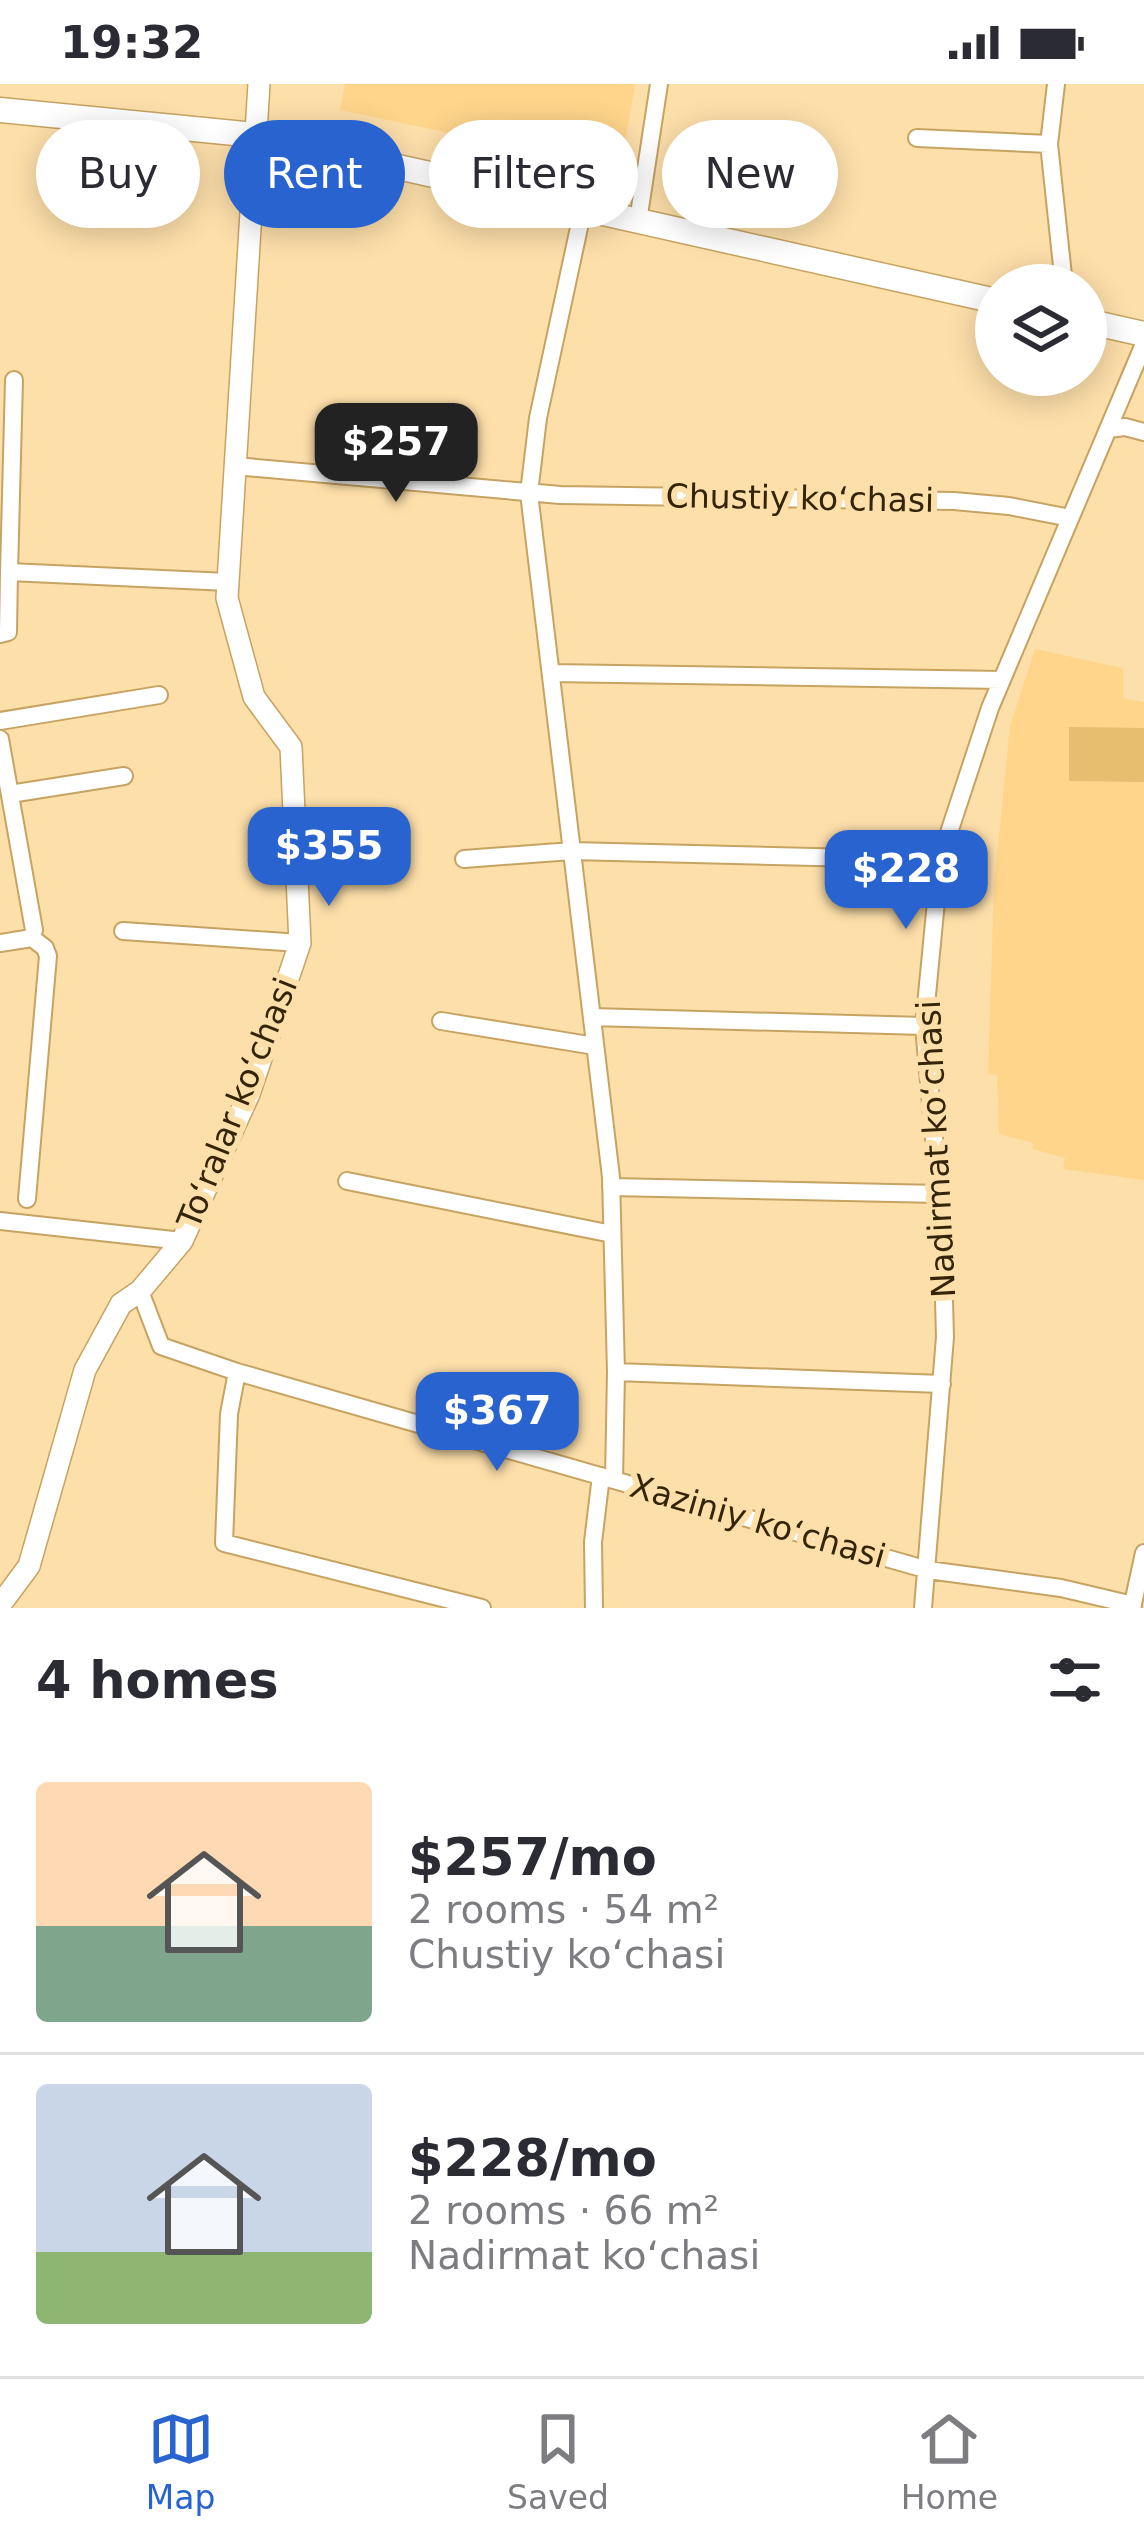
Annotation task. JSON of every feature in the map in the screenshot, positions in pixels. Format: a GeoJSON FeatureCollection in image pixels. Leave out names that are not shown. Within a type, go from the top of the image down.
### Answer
{"type":"FeatureCollection","features":[{"type":"Feature","properties":{"kind":"main road"},"geometry":{"type":"LineString","coordinates":[[0,110],[224,132]]}},
{"type":"Feature","properties":{"kind":"main road"},"geometry":{"type":"LineString","coordinates":[[638,220],[975,296]]}},
{"type":"Feature","properties":{"kind":"main road"},"geometry":{"type":"LineString","coordinates":[[1107,326],[1144,334]]}},
{"type":"Feature","properties":{"kind":"street","name":"Toʻralar koʻchasi"},"geometry":{"type":"LineString","coordinates":[[256,120],[259,84]]}},
{"type":"Feature","properties":{"kind":"street"},"geometry":{"type":"LineString","coordinates":[[638,220],[659,84]]}},
{"type":"Feature","properties":{"kind":"street"},"geometry":{"type":"LineString","coordinates":[[1056,84],[1049,144],[1062,264]]}},
{"type":"Feature","properties":{"kind":"street"},"geometry":{"type":"LineString","coordinates":[[917,138],[1049,144]]}},
{"type":"Feature","properties":{"kind":"street","name":"Toʻralar koʻchasi"},"geometry":{"type":"LineString","coordinates":[[3,1594],[28,1566],[85,1370],[121,1304],[140,1292],[182,1241],[248,1094],[300,943],[291,747],[254,697],[227,598],[249,228]]}},
{"type":"Feature","properties":{"kind":"street"},"geometry":{"type":"LineString","coordinates":[[579,228],[538,418],[530,493],[611,1187],[616,1372],[607,1478],[593,1542],[594,1608]]}},
{"type":"Feature","properties":{"kind":"street","name":"Nadirmat koʻchasi"},"geometry":{"type":"LineString","coordinates":[[923,1608],[945,1337],[940,1194],[924,1026],[940,860],[1002,680],[1144,344]]}},
{"type":"Feature","properties":{"kind":"street"},"geometry":{"type":"LineString","coordinates":[[0,634],[8,632],[14,380]]}},
{"type":"Feature","properties":{"kind":"street"},"geometry":{"type":"LineString","coordinates":[[1108,429],[1144,432]]}},
{"type":"Feature","properties":{"kind":"street","name":"Chustiy koʻchasi"},"geometry":{"type":"LineString","coordinates":[[235,466],[530,493],[954,501],[1070,518]]}},
{"type":"Feature","properties":{"kind":"street"},"geometry":{"type":"LineString","coordinates":[[9,572],[228,583]]}},
{"type":"Feature","properties":{"kind":"street"},"geometry":{"type":"LineString","coordinates":[[551,673],[1002,680]]}},
{"type":"Feature","properties":{"kind":"street"},"geometry":{"type":"LineString","coordinates":[[0,722],[159,695]]}},
{"type":"Feature","properties":{"kind":"street"},"geometry":{"type":"LineString","coordinates":[[0,739],[32,938]]}},
{"type":"Feature","properties":{"kind":"street"},"geometry":{"type":"LineString","coordinates":[[8,804],[124,776]]}},
{"type":"Feature","properties":{"kind":"street"},"geometry":{"type":"LineString","coordinates":[[464,859],[572,851],[940,860]]}},
{"type":"Feature","properties":{"kind":"street"},"geometry":{"type":"LineString","coordinates":[[123,931],[300,943]]}},
{"type":"Feature","properties":{"kind":"street"},"geometry":{"type":"LineString","coordinates":[[0,943],[32,938],[48,956],[27,1198]]}},
{"type":"Feature","properties":{"kind":"street"},"geometry":{"type":"LineString","coordinates":[[592,1017],[924,1026]]}},
{"type":"Feature","properties":{"kind":"street"},"geometry":{"type":"LineString","coordinates":[[441,1022],[595,1046]]}},
{"type":"Feature","properties":{"kind":"street"},"geometry":{"type":"LineString","coordinates":[[347,1181],[612,1234]]}},
{"type":"Feature","properties":{"kind":"street"},"geometry":{"type":"LineString","coordinates":[[611,1187],[940,1194]]}},
{"type":"Feature","properties":{"kind":"street"},"geometry":{"type":"LineString","coordinates":[[0,1221],[182,1241]]}},
{"type":"Feature","properties":{"kind":"street","name":"Xaziniy koʻchasi"},"geometry":{"type":"LineString","coordinates":[[140,1292],[161,1346],[237,1372],[928,1570]]}},
{"type":"Feature","properties":{"kind":"street"},"geometry":{"type":"LineString","coordinates":[[237,1372],[229,1414],[224,1543],[482,1608]]}},
{"type":"Feature","properties":{"kind":"street"},"geometry":{"type":"LineString","coordinates":[[616,1372],[942,1384]]}},
{"type":"Feature","properties":{"kind":"street"},"geometry":{"type":"LineString","coordinates":[[928,1570],[1061,1588],[1132,1606],[1144,1553]]}},
{"type":"Feature","properties":{"kind":"shaded area"},"geometry":{"type":"Polygon","coordinates":[[[345,84],[635,84],[629,120],[429,120],[429,129],[340,110],[345,84]]]}},
{"type":"Feature","properties":{"kind":"shaded area"},"geometry":{"type":"Polygon","coordinates":[[[1035,649],[1123,668],[1123,698],[1144,702],[1144,1180],[1063,1169],[1065,1158],[999,1134],[997,1075],[988,1074],[994,885],[1010,726],[1035,649]]]}},
{"type":"Feature","properties":{"kind":"shaded area"},"geometry":{"type":"Polygon","coordinates":[[[1069,727],[1144,728],[1144,782],[1069,781],[1069,727]]]}}]}
